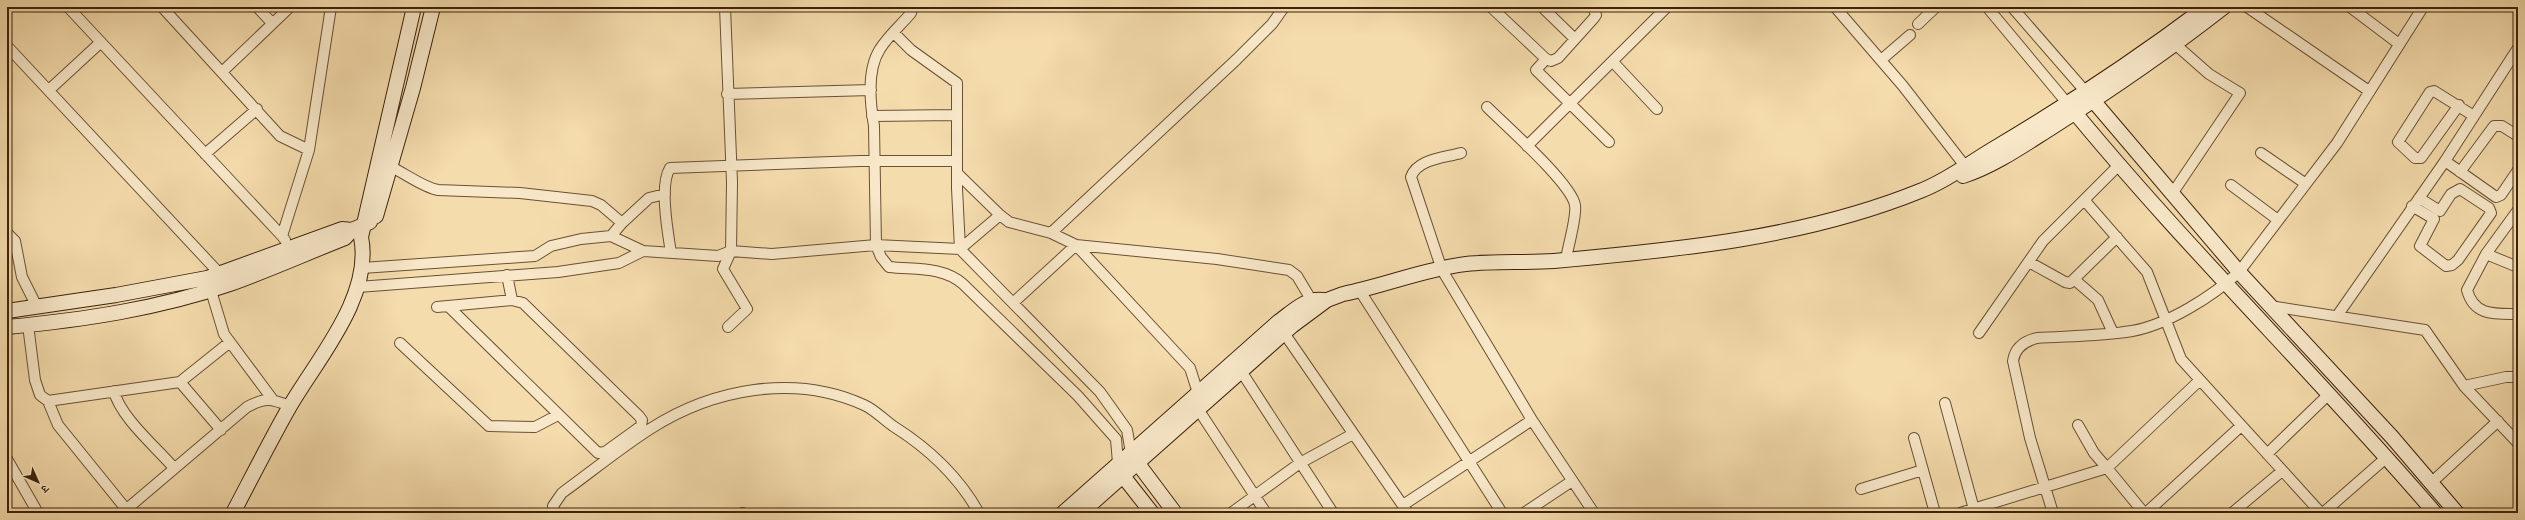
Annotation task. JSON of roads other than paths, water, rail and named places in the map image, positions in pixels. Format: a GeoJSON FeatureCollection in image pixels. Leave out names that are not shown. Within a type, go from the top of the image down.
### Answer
{"type":"FeatureCollection","features":[{"type":"Feature","properties":{"kind":"street"},"geometry":{"type":"LineString","coordinates":[[68,7],[282,236],[290,248]]}},
{"type":"Feature","properties":{"kind":"street"},"geometry":{"type":"LineString","coordinates":[[162,7],[223,71],[280,136],[309,150]]}},
{"type":"Feature","properties":{"kind":"street"},"geometry":{"type":"LineString","coordinates":[[257,7],[272,23]]}},
{"type":"Feature","properties":{"kind":"street"},"geometry":{"type":"LineString","coordinates":[[223,71],[290,7]]}},
{"type":"Feature","properties":{"kind":"street"},"geometry":{"type":"LineString","coordinates":[[282,236],[309,150],[330,7]]}},
{"type":"Feature","properties":{"kind":"street"},"geometry":{"type":"LineString","coordinates":[[233,513],[290,406],[339,329],[358,287],[362,268],[363,247],[370,238],[369,222],[414,7]]}},
{"type":"Feature","properties":{"kind":"street"},"geometry":{"type":"LineString","coordinates":[[7,311],[212,280],[345,238],[352,230],[369,222],[389,166],[413,88],[432,7]]}},
{"type":"Feature","properties":{"kind":"street"},"geometry":{"type":"LineString","coordinates":[[725,7],[731,251],[724,265],[724,272],[747,309],[728,327]]}},
{"type":"Feature","properties":{"kind":"street"},"geometry":{"type":"LineString","coordinates":[[912,7],[910,13],[880,48],[874,62],[871,90],[875,161],[876,245],[881,257],[889,267],[934,270],[955,277],[963,284],[1078,396],[1116,439],[1121,469],[1152,513]]}},
{"type":"Feature","properties":{"kind":"street"},"geometry":{"type":"LineString","coordinates":[[1051,232],[1237,59],[1272,24],[1284,7]]}},
{"type":"Feature","properties":{"kind":"street"},"geometry":{"type":"LineString","coordinates":[[1542,7],[1575,39]]}},
{"type":"Feature","properties":{"kind":"street"},"geometry":{"type":"LineString","coordinates":[[1496,8],[1546,59],[1555,60],[1594,18],[1596,15],[1593,7]]}},
{"type":"Feature","properties":{"kind":"street"},"geometry":{"type":"LineString","coordinates":[[1528,146],[1667,7]]}},
{"type":"Feature","properties":{"kind":"street"},"geometry":{"type":"LineString","coordinates":[[1835,7],[1881,60],[1966,169]]}},
{"type":"Feature","properties":{"kind":"street"},"geometry":{"type":"LineString","coordinates":[[1918,24],[1936,7]]}},
{"type":"Feature","properties":{"kind":"street"},"geometry":{"type":"LineString","coordinates":[[1987,7],[2122,167],[2226,284],[2387,457],[2429,511]]}},
{"type":"Feature","properties":{"kind":"street"},"geometry":{"type":"LineString","coordinates":[[2012,7],[2090,96],[2239,272],[2392,437],[2456,513]]}},
{"type":"Feature","properties":{"kind":"street"},"geometry":{"type":"LineString","coordinates":[[2090,96],[2206,7]]}},
{"type":"Feature","properties":{"kind":"street"},"geometry":{"type":"LineString","coordinates":[[1134,458],[1198,393],[1278,322],[1299,306],[1313,305],[1360,291],[1465,264],[1566,259],[1706,245],[1793,229],[1832,220],[1919,192],[1966,169],[2017,149],[2071,108],[2176,45],[2224,7]]}},
{"type":"Feature","properties":{"kind":"street"},"geometry":{"type":"LineString","coordinates":[[2247,7],[2369,91]]}},
{"type":"Feature","properties":{"kind":"street"},"geometry":{"type":"LineString","coordinates":[[2350,7],[2399,44]]}},
{"type":"Feature","properties":{"kind":"street"},"geometry":{"type":"LineString","coordinates":[[2053,513],[2030,438],[2013,361],[2014,354],[2027,341],[2037,338],[2134,331],[2166,319],[2197,304],[2226,284],[2239,272],[2336,143],[2423,7]]}},
{"type":"Feature","properties":{"kind":"street"},"geometry":{"type":"LineString","coordinates":[[894,33],[911,50],[956,82],[960,249]]}},
{"type":"Feature","properties":{"kind":"street"},"geometry":{"type":"LineString","coordinates":[[1881,60],[1910,34]]}},
{"type":"Feature","properties":{"kind":"street"},"geometry":{"type":"LineString","coordinates":[[49,90],[101,42]]}},
{"type":"Feature","properties":{"kind":"street"},"geometry":{"type":"LineString","coordinates":[[2172,194],[2240,93],[2209,74],[2176,45]]}},
{"type":"Feature","properties":{"kind":"street"},"geometry":{"type":"LineString","coordinates":[[7,46],[49,90],[212,280],[224,334],[273,400]]}},
{"type":"Feature","properties":{"kind":"street"},"geometry":{"type":"LineString","coordinates":[[2337,316],[2412,206],[2445,161],[2518,48]]}},
{"type":"Feature","properties":{"kind":"street"},"geometry":{"type":"LineString","coordinates":[[1546,59],[1536,70],[1609,142]]}},
{"type":"Feature","properties":{"kind":"street"},"geometry":{"type":"LineString","coordinates":[[1613,62],[1657,109]]}},
{"type":"Feature","properties":{"kind":"street"},"geometry":{"type":"LineString","coordinates":[[727,94],[871,90]]}},
{"type":"Feature","properties":{"kind":"street"},"geometry":{"type":"LineString","coordinates":[[2459,105],[2421,158],[2415,158],[2398,142],[2430,92],[2434,91],[2452,105],[2459,105],[2474,116]]}},
{"type":"Feature","properties":{"kind":"street"},"geometry":{"type":"LineString","coordinates":[[1487,107],[1528,146],[1571,193],[1575,206],[1566,259]]}},
{"type":"Feature","properties":{"kind":"street"},"geometry":{"type":"LineString","coordinates":[[205,154],[257,109]]}},
{"type":"Feature","properties":{"kind":"street"},"geometry":{"type":"LineString","coordinates":[[872,116],[956,115]]}},
{"type":"Feature","properties":{"kind":"street"},"geometry":{"type":"LineString","coordinates":[[2460,172],[2494,126],[2502,126],[2518,136]]}},
{"type":"Feature","properties":{"kind":"street"},"geometry":{"type":"LineString","coordinates":[[1461,153],[1422,164],[1414,169],[1411,178],[1442,270],[1532,420],[1594,513]]}},
{"type":"Feature","properties":{"kind":"street"},"geometry":{"type":"LineString","coordinates":[[2261,153],[2306,184]]}},
{"type":"Feature","properties":{"kind":"street"},"geometry":{"type":"LineString","coordinates":[[1979,333],[2043,241],[2122,167],[2139,154]]}},
{"type":"Feature","properties":{"kind":"street"},"geometry":{"type":"LineString","coordinates":[[671,253],[665,194],[667,173],[670,168],[875,161],[957,161]]}},
{"type":"Feature","properties":{"kind":"street"},"geometry":{"type":"LineString","coordinates":[[2445,161],[2496,197],[2501,195],[2518,170]]}},
{"type":"Feature","properties":{"kind":"street"},"geometry":{"type":"LineString","coordinates":[[389,166],[410,175],[427,188],[438,190],[515,193],[586,200],[601,205],[622,223]]}},
{"type":"Feature","properties":{"kind":"street"},"geometry":{"type":"LineString","coordinates":[[957,173],[1009,222],[1051,232],[1076,245],[1190,368],[1198,393]]}},
{"type":"Feature","properties":{"kind":"street"},"geometry":{"type":"LineString","coordinates":[[2231,185],[2278,220]]}},
{"type":"Feature","properties":{"kind":"street"},"geometry":{"type":"LineString","coordinates":[[2460,189],[2489,208],[2491,213],[2458,260],[2448,266],[2420,246],[2437,215],[2451,194],[2460,189]]}},
{"type":"Feature","properties":{"kind":"street"},"geometry":{"type":"LineString","coordinates":[[611,236],[622,223],[649,198],[665,194]]}},
{"type":"Feature","properties":{"kind":"street"},"geometry":{"type":"LineString","coordinates":[[2419,198],[2437,215]]}},
{"type":"Feature","properties":{"kind":"street"},"geometry":{"type":"LineString","coordinates":[[2085,201],[2147,272],[2181,359],[2322,513],[2387,457]]}},
{"type":"Feature","properties":{"kind":"street"},"geometry":{"type":"LineString","coordinates":[[2412,206],[2437,215]]}},
{"type":"Feature","properties":{"kind":"street"},"geometry":{"type":"LineString","coordinates":[[2517,214],[2486,254],[2467,290],[2470,300],[2476,308],[2488,312],[2518,314]]}},
{"type":"Feature","properties":{"kind":"street"},"geometry":{"type":"LineString","coordinates":[[960,249],[1000,215]]}},
{"type":"Feature","properties":{"kind":"street"},"geometry":{"type":"LineString","coordinates":[[7,327],[78,320],[172,300],[212,280],[290,248],[342,229],[352,230]]}},
{"type":"Feature","properties":{"kind":"street"},"geometry":{"type":"LineString","coordinates":[[7,233],[15,241],[22,277],[37,306]]}},
{"type":"Feature","properties":{"kind":"street"},"geometry":{"type":"LineString","coordinates":[[362,268],[535,256],[551,246],[581,239],[611,236],[643,251],[718,256],[731,251],[772,254],[876,245],[960,249],[1014,302],[1100,392],[1127,430],[1134,458],[1174,513]]}},
{"type":"Feature","properties":{"kind":"street"},"geometry":{"type":"LineString","coordinates":[[2029,262],[2065,282],[2075,280],[2117,237]]}},
{"type":"Feature","properties":{"kind":"street"},"geometry":{"type":"LineString","coordinates":[[1014,302],[1076,245],[1279,267],[1289,270],[1297,276],[1313,305]]}},
{"type":"Feature","properties":{"kind":"street"},"geometry":{"type":"LineString","coordinates":[[358,287],[558,272],[619,263],[643,251]]}},
{"type":"Feature","properties":{"kind":"street"},"geometry":{"type":"LineString","coordinates":[[2486,254],[2518,267]]}},
{"type":"Feature","properties":{"kind":"street"},"geometry":{"type":"LineString","coordinates":[[535,256],[537,273]]}},
{"type":"Feature","properties":{"kind":"street"},"geometry":{"type":"LineString","coordinates":[[507,275],[512,300]]}},
{"type":"Feature","properties":{"kind":"street"},"geometry":{"type":"LineString","coordinates":[[2075,280],[2098,300],[2114,333]]}},
{"type":"Feature","properties":{"kind":"street"},"geometry":{"type":"LineString","coordinates":[[1360,291],[1502,513]]}},
{"type":"Feature","properties":{"kind":"street"},"geometry":{"type":"LineString","coordinates":[[437,307],[512,300],[523,303],[639,416],[642,423],[637,430],[602,453],[594,450],[448,306]]}},
{"type":"Feature","properties":{"kind":"street"},"geometry":{"type":"LineString","coordinates":[[1063,513],[1198,409],[1284,333],[1313,305]]}},
{"type":"Feature","properties":{"kind":"street"},"geometry":{"type":"LineString","coordinates":[[2270,306],[2425,330],[2464,386],[2518,443]]}},
{"type":"Feature","properties":{"kind":"street"},"geometry":{"type":"LineString","coordinates":[[28,325],[35,380],[40,396],[48,401],[58,425],[74,442],[124,511],[248,407],[261,400],[273,400],[290,406]]}},
{"type":"Feature","properties":{"kind":"street"},"geometry":{"type":"LineString","coordinates":[[1284,333],[1405,509],[1469,461],[1532,420]]}},
{"type":"Feature","properties":{"kind":"street"},"geometry":{"type":"LineString","coordinates":[[48,401],[180,382],[230,342]]}},
{"type":"Feature","properties":{"kind":"street"},"geometry":{"type":"LineString","coordinates":[[400,343],[489,426],[535,427],[558,414]]}},
{"type":"Feature","properties":{"kind":"street"},"geometry":{"type":"LineString","coordinates":[[1241,371],[1334,513]]}},
{"type":"Feature","properties":{"kind":"street"},"geometry":{"type":"LineString","coordinates":[[2464,386],[2506,377],[2518,377]]}},
{"type":"Feature","properties":{"kind":"street"},"geometry":{"type":"LineString","coordinates":[[1960,513],[1974,511],[2044,486],[2107,468],[2200,380]]}},
{"type":"Feature","properties":{"kind":"street"},"geometry":{"type":"LineString","coordinates":[[180,382],[221,430]]}},
{"type":"Feature","properties":{"kind":"street"},"geometry":{"type":"LineString","coordinates":[[556,513],[553,506],[562,494],[651,428],[687,410],[717,398],[754,390],[781,387],[824,392],[864,405],[877,413],[928,449],[972,500],[980,513]]}},
{"type":"Feature","properties":{"kind":"street"},"geometry":{"type":"LineString","coordinates":[[114,391],[116,398],[132,420],[174,468]]}},
{"type":"Feature","properties":{"kind":"street"},"geometry":{"type":"LineString","coordinates":[[2267,454],[2329,394]]}},
{"type":"Feature","properties":{"kind":"street"},"geometry":{"type":"LineString","coordinates":[[1945,403],[1974,511]]}},
{"type":"Feature","properties":{"kind":"street"},"geometry":{"type":"LineString","coordinates":[[1198,409],[1266,513]]}},
{"type":"Feature","properties":{"kind":"street"},"geometry":{"type":"LineString","coordinates":[[2431,483],[2498,421]]}},
{"type":"Feature","properties":{"kind":"street"},"geometry":{"type":"LineString","coordinates":[[2078,425],[2094,453],[2145,513],[2241,426]]}},
{"type":"Feature","properties":{"kind":"street"},"geometry":{"type":"LineString","coordinates":[[1231,513],[1300,463],[1353,434]]}},
{"type":"Feature","properties":{"kind":"street"},"geometry":{"type":"LineString","coordinates":[[1914,438],[1935,513]]}},
{"type":"Feature","properties":{"kind":"street"},"geometry":{"type":"LineString","coordinates":[[7,459],[35,512]]}},
{"type":"Feature","properties":{"kind":"street"},"geometry":{"type":"LineString","coordinates":[[1081,513],[1121,469]]}},
{"type":"Feature","properties":{"kind":"street"},"geometry":{"type":"LineString","coordinates":[[1861,489],[1923,470]]}},
{"type":"Feature","properties":{"kind":"street"},"geometry":{"type":"LineString","coordinates":[[2232,513],[2282,471]]}},
{"type":"Feature","properties":{"kind":"street"},"geometry":{"type":"LineString","coordinates":[[1524,513],[1572,481]]}}]}
